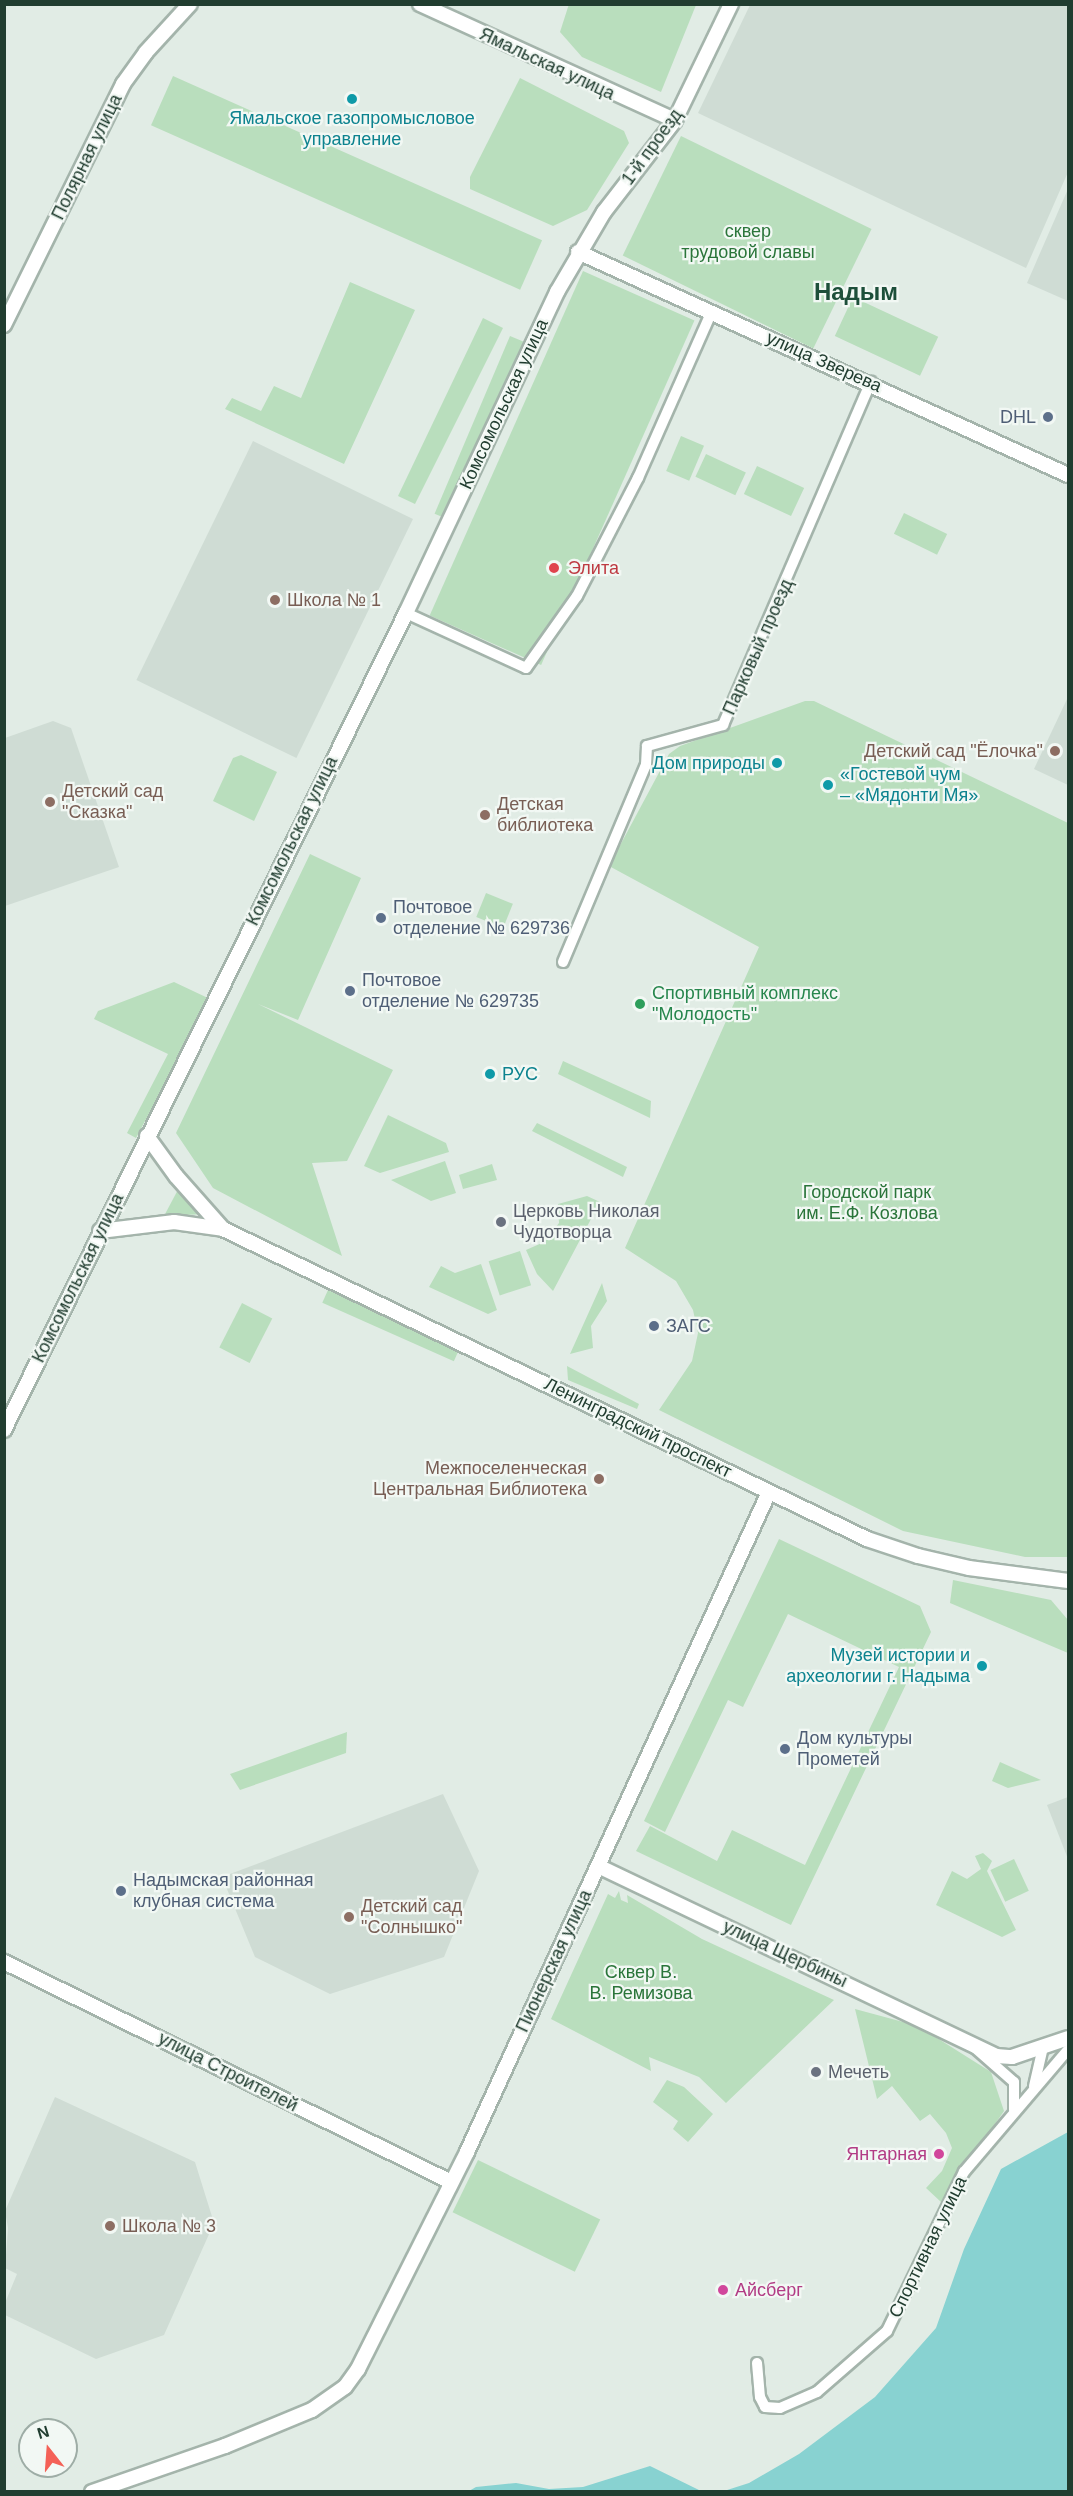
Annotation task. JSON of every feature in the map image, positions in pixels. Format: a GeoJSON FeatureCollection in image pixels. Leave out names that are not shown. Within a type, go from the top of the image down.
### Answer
{"type":"FeatureCollection","features":[{"type":"Feature","properties":{"kind":"street","name":"Полярная улица"},"geometry":{"type":"LineString","coordinates":[[4,325],[123,84],[146,52],[190,4]]}},
{"type":"Feature","properties":{"kind":"street","name":"Ямальская улица"},"geometry":{"type":"LineString","coordinates":[[420,4],[675,120]]}},
{"type":"Feature","properties":{"kind":"street","name":"1-й проезд"},"geometry":{"type":"LineString","coordinates":[[578,252],[675,120],[731,4]]}},
{"type":"Feature","properties":{"kind":"street","name":"улица Зверева"},"geometry":{"type":"LineString","coordinates":[[578,252],[870,382],[1068,475]]}},
{"type":"Feature","properties":{"kind":"street","name":"Комсомольская улица"},"geometry":{"type":"LineString","coordinates":[[4,1430],[406,613],[578,252]]}},
{"type":"Feature","properties":{"kind":"street"},"geometry":{"type":"LineString","coordinates":[[406,613],[526,668],[582,587],[638,478],[711,313]]}},
{"type":"Feature","properties":{"kind":"street","name":"Парковый проезд"},"geometry":{"type":"LineString","coordinates":[[563,962],[645,765],[647,746],[723,725],[870,382]]}},
{"type":"Feature","properties":{"kind":"street"},"geometry":{"type":"LineString","coordinates":[[147,1136],[176,1176],[223,1229]]}},
{"type":"Feature","properties":{"kind":"street"},"geometry":{"type":"LineString","coordinates":[[100,1231],[174,1222],[223,1229]]}},
{"type":"Feature","properties":{"kind":"street","name":"Ленинградский проспект"},"geometry":{"type":"LineString","coordinates":[[223,1229],[867,1539],[918,1556],[1008,1576],[1068,1581]]}},
{"type":"Feature","properties":{"kind":"street","name":"Пионерская улица"},"geometry":{"type":"LineString","coordinates":[[92,2492],[225,2446],[312,2410],[345,2387],[358,2369],[452,2182],[769,1492]]}},
{"type":"Feature","properties":{"kind":"street","name":"улица Щербины"},"geometry":{"type":"LineString","coordinates":[[598,1866],[1004,2057],[1068,2038]]}},
{"type":"Feature","properties":{"kind":"street","name":"улица Строителей"},"geometry":{"type":"LineString","coordinates":[[4,1962],[452,2182]]}},
{"type":"Feature","properties":{"kind":"street"},"geometry":{"type":"LineString","coordinates":[[972,2043],[988,2063],[1014,2082],[1017,2098],[1013,2113]]}},
{"type":"Feature","properties":{"kind":"street"},"geometry":{"type":"LineString","coordinates":[[1029,2094],[1040,2071],[1043,2047]]}},
{"type":"Feature","properties":{"kind":"street"},"geometry":{"type":"LineString","coordinates":[[1013,2113],[1068,2050]]}},
{"type":"Feature","properties":{"kind":"street","name":"Спортивная улица"},"geometry":{"type":"LineString","coordinates":[[757,2363],[760,2397],[765,2407],[780,2408],[817,2392],[887,2331],[964,2172],[1013,2113]]}},
{"type":"Feature","properties":{"kind":"shaded area"},"geometry":{"type":"Polygon","coordinates":[[[750,5],[1068,5],[1068,172],[1026,268],[698,113],[750,5]]]}},
{"type":"Feature","properties":{"kind":"shaded area"},"geometry":{"type":"Polygon","coordinates":[[[1068,189],[1068,301],[1027,283],[1068,189]]]}},
{"type":"Feature","properties":{"kind":"shaded area","name":"Школа № 1"},"geometry":{"type":"Polygon","coordinates":[[[253,441],[413,519],[296,758],[136,680],[253,441]]]}},
{"type":"Feature","properties":{"kind":"shaded area","name":"Детский сад \"Ёлочка\""},"geometry":{"type":"Polygon","coordinates":[[[1068,697],[1068,785],[1034,769],[1068,697]]]}},
{"type":"Feature","properties":{"kind":"shaded area","name":"Детский сад \"Сказка\""},"geometry":{"type":"Polygon","coordinates":[[[53,721],[71,728],[119,867],[5,906],[5,738],[53,721]]]}},
{"type":"Feature","properties":{"kind":"shaded area","name":"Детский сад \"Солнышко\""},"geometry":{"type":"Polygon","coordinates":[[[443,1794],[479,1871],[444,1957],[330,1994],[255,1957],[222,1877],[443,1794]]]}},
{"type":"Feature","properties":{"kind":"shaded area"},"geometry":{"type":"Polygon","coordinates":[[[1068,1797],[1068,1859],[1047,1805],[1068,1797]]]}},
{"type":"Feature","properties":{"kind":"shaded area","name":"Школа № 3"},"geometry":{"type":"Polygon","coordinates":[[[55,2097],[195,2162],[214,2223],[164,2335],[96,2359],[5,2315],[5,2303],[17,2274],[5,2268],[8,2228],[5,2211],[55,2097]]]}},
{"type":"Feature","properties":{"kind":"green space"},"geometry":{"type":"Polygon","coordinates":[[[569,4],[696,4],[661,92],[582,57],[560,32],[569,4]]]}},
{"type":"Feature","properties":{"kind":"green space"},"geometry":{"type":"Polygon","coordinates":[[[173,76],[542,240],[520,290],[151,125],[173,76]]]}},
{"type":"Feature","properties":{"kind":"green space"},"geometry":{"type":"Polygon","coordinates":[[[520,78],[624,131],[629,143],[587,210],[553,226],[470,189],[470,177],[520,78]]]}},
{"type":"Feature","properties":{"kind":"green space","name":"сквер трудовой славы"},"geometry":{"type":"Polygon","coordinates":[[[681,136],[872,229],[813,348],[623,256],[681,136]]]}},
{"type":"Feature","properties":{"kind":"green space"},"geometry":{"type":"Polygon","coordinates":[[[583,271],[694,321],[541,665],[430,615],[583,271]]]}},
{"type":"Feature","properties":{"kind":"green space"},"geometry":{"type":"Polygon","coordinates":[[[350,282],[415,310],[344,464],[225,409],[232,398],[261,411],[274,386],[301,398],[350,282]]]}},
{"type":"Feature","properties":{"kind":"green space"},"geometry":{"type":"Polygon","coordinates":[[[853,297],[938,337],[920,376],[835,336],[853,297]]]}},
{"type":"Feature","properties":{"kind":"green space"},"geometry":{"type":"Polygon","coordinates":[[[483,318],[503,328],[415,504],[398,496],[483,318]]]}},
{"type":"Feature","properties":{"kind":"green space"},"geometry":{"type":"Polygon","coordinates":[[[510,336],[524,342],[448,520],[435,514],[510,336]]]}},
{"type":"Feature","properties":{"kind":"green space"},"geometry":{"type":"Polygon","coordinates":[[[681,436],[704,446],[689,481],[666,471],[681,436]]]}},
{"type":"Feature","properties":{"kind":"green space"},"geometry":{"type":"Polygon","coordinates":[[[706,454],[746,473],[735,495],[695,477],[706,454]]]}},
{"type":"Feature","properties":{"kind":"green space"},"geometry":{"type":"Polygon","coordinates":[[[757,466],[804,488],[791,516],[744,494],[757,466]]]}},
{"type":"Feature","properties":{"kind":"green space"},"geometry":{"type":"Polygon","coordinates":[[[904,513],[947,534],[937,555],[894,534],[904,513]]]}},
{"type":"Feature","properties":{"kind":"green space","name":"Городской парк им. Е.Ф. Козлова"},"geometry":{"type":"Polygon","coordinates":[[[805,701],[814,701],[1068,823],[1068,1557],[1025,1557],[903,1531],[659,1410],[692,1361],[698,1333],[693,1310],[676,1281],[625,1248],[759,947],[609,866],[669,754],[680,746],[805,701]]]}},
{"type":"Feature","properties":{"kind":"green space"},"geometry":{"type":"Polygon","coordinates":[[[241,755],[277,772],[254,821],[213,801],[233,758],[241,755]]]}},
{"type":"Feature","properties":{"kind":"green space"},"geometry":{"type":"Polygon","coordinates":[[[310,854],[361,878],[298,1020],[258,1004],[393,1070],[347,1161],[312,1163],[342,1256],[213,1188],[176,1133],[310,854]]]}},
{"type":"Feature","properties":{"kind":"green space"},"geometry":{"type":"Polygon","coordinates":[[[486,893],[513,904],[503,928],[476,917],[486,893]]]}},
{"type":"Feature","properties":{"kind":"green space"},"geometry":{"type":"Polygon","coordinates":[[[174,982],[210,999],[136,1138],[127,1133],[168,1054],[94,1019],[98,1011],[174,982]]]}},
{"type":"Feature","properties":{"kind":"green space"},"geometry":{"type":"Polygon","coordinates":[[[563,1061],[651,1101],[650,1118],[558,1074],[563,1061]]]}},
{"type":"Feature","properties":{"kind":"green space"},"geometry":{"type":"Polygon","coordinates":[[[388,1115],[446,1143],[449,1152],[380,1173],[364,1166],[388,1115]]]}},
{"type":"Feature","properties":{"kind":"green space"},"geometry":{"type":"Polygon","coordinates":[[[537,1123],[627,1167],[623,1177],[532,1131],[537,1123]]]}},
{"type":"Feature","properties":{"kind":"green space"},"geometry":{"type":"Polygon","coordinates":[[[445,1161],[456,1193],[431,1201],[391,1180],[445,1161]]]}},
{"type":"Feature","properties":{"kind":"green space"},"geometry":{"type":"Polygon","coordinates":[[[492,1164],[497,1180],[463,1189],[459,1175],[492,1164]]]}},
{"type":"Feature","properties":{"kind":"green space"},"geometry":{"type":"Polygon","coordinates":[[[181,1184],[205,1214],[164,1216],[181,1184]]]}},
{"type":"Feature","properties":{"kind":"green space"},"geometry":{"type":"Polygon","coordinates":[[[587,1196],[600,1202],[553,1291],[537,1274],[526,1250],[544,1242],[559,1223],[558,1204],[587,1196]]]}},
{"type":"Feature","properties":{"kind":"green space"},"geometry":{"type":"Polygon","coordinates":[[[520,1251],[531,1285],[500,1295],[489,1261],[520,1251]]]}},
{"type":"Feature","properties":{"kind":"green space"},"geometry":{"type":"Polygon","coordinates":[[[481,1264],[497,1310],[488,1314],[429,1287],[441,1266],[455,1273],[481,1264]]]}},
{"type":"Feature","properties":{"kind":"green space"},"geometry":{"type":"Polygon","coordinates":[[[602,1283],[607,1301],[591,1326],[593,1348],[570,1354],[602,1283]]]}},
{"type":"Feature","properties":{"kind":"green space"},"geometry":{"type":"Polygon","coordinates":[[[328,1290],[460,1349],[454,1361],[322,1303],[328,1290]]]}},
{"type":"Feature","properties":{"kind":"green space"},"geometry":{"type":"Polygon","coordinates":[[[242,1303],[272,1318],[250,1363],[219,1348],[242,1303]]]}},
{"type":"Feature","properties":{"kind":"green space"},"geometry":{"type":"Polygon","coordinates":[[[567,1366],[639,1404],[637,1409],[568,1380],[567,1366]]]}},
{"type":"Feature","properties":{"kind":"green space"},"geometry":{"type":"Polygon","coordinates":[[[779,1539],[920,1606],[931,1632],[791,1925],[636,1851],[650,1826],[717,1861],[732,1830],[805,1865],[899,1667],[788,1614],[743,1707],[728,1700],[665,1832],[644,1821],[779,1539]]]}},
{"type":"Feature","properties":{"kind":"green space"},"geometry":{"type":"Polygon","coordinates":[[[953,1580],[1051,1600],[1068,1620],[1068,1653],[950,1603],[953,1580]]]}},
{"type":"Feature","properties":{"kind":"green space"},"geometry":{"type":"Polygon","coordinates":[[[347,1732],[346,1753],[240,1790],[230,1774],[347,1732]]]}},
{"type":"Feature","properties":{"kind":"green space"},"geometry":{"type":"Polygon","coordinates":[[[1000,1762],[1041,1780],[1008,1788],[992,1781],[1000,1762]]]}},
{"type":"Feature","properties":{"kind":"green space"},"geometry":{"type":"Polygon","coordinates":[[[983,1853],[992,1861],[987,1871],[1016,1930],[1002,1937],[936,1905],[952,1871],[967,1879],[981,1869],[975,1856],[983,1853]]]}},
{"type":"Feature","properties":{"kind":"green space"},"geometry":{"type":"Polygon","coordinates":[[[1014,1859],[1029,1891],[1005,1902],[990,1870],[1014,1859]]]}},
{"type":"Feature","properties":{"kind":"green space","name":"Сквер В. В. Ремизова"},"geometry":{"type":"Polygon","coordinates":[[[619,1891],[621,1900],[628,1903],[627,1895],[702,1939],[834,2000],[726,2103],[699,2077],[649,2057],[651,2071],[551,2019],[608,1894],[615,1898],[619,1891]]]}},
{"type":"Feature","properties":{"kind":"green space"},"geometry":{"type":"Polygon","coordinates":[[[855,2009],[918,2026],[991,2072],[1004,2111],[941,2202],[926,2188],[942,2171],[952,2148],[946,2133],[930,2114],[920,2121],[892,2086],[877,2099],[855,2009]]]}},
{"type":"Feature","properties":{"kind":"green space"},"geometry":{"type":"Polygon","coordinates":[[[667,2080],[684,2087],[713,2114],[688,2142],[673,2129],[678,2121],[653,2102],[667,2080]]]}},
{"type":"Feature","properties":{"kind":"green space"},"geometry":{"type":"Polygon","coordinates":[[[478,2160],[600,2220],[575,2272],[453,2212],[478,2160]]]}},
{"type":"Feature","properties":{"kind":"water"},"geometry":{"type":"Polygon","coordinates":[[[1068,2132],[1068,2491],[724,2491],[749,2483],[799,2454],[875,2397],[936,2328],[964,2249],[1001,2169],[1068,2132]]]}},
{"type":"Feature","properties":{"kind":"water"},"geometry":{"type":"Polygon","coordinates":[[[650,2466],[701,2491],[469,2491],[476,2487],[516,2483],[549,2489],[583,2487],[650,2466]]]}},
{"type":"Feature","properties":{"kind":"place","name":"Ямальское газопромысловое управление"},"geometry":{"type":"Point","coordinates":[352,99]}},
{"type":"Feature","properties":{"kind":"place","name":"DHL"},"geometry":{"type":"Point","coordinates":[1048,417]}},
{"type":"Feature","properties":{"kind":"place","name":"Элита"},"geometry":{"type":"Point","coordinates":[554,568]}},
{"type":"Feature","properties":{"kind":"place","name":"Школа № 1"},"geometry":{"type":"Point","coordinates":[275,600]}},
{"type":"Feature","properties":{"kind":"place","name":"Детский сад \"Ёлочка\""},"geometry":{"type":"Point","coordinates":[1055,751]}},
{"type":"Feature","properties":{"kind":"place","name":"Дом природы"},"geometry":{"type":"Point","coordinates":[777,763]}},
{"type":"Feature","properties":{"kind":"place","name":"«Гостевой чум – «Мядонти Мя»"},"geometry":{"type":"Point","coordinates":[828,785]}},
{"type":"Feature","properties":{"kind":"place","name":"Детский сад \"Сказка\""},"geometry":{"type":"Point","coordinates":[50,802]}},
{"type":"Feature","properties":{"kind":"place","name":"Детская библиотека"},"geometry":{"type":"Point","coordinates":[485,815]}},
{"type":"Feature","properties":{"kind":"place","name":"Почтовое отделение № 629736"},"geometry":{"type":"Point","coordinates":[381,918]}},
{"type":"Feature","properties":{"kind":"place","name":"Почтовое отделение № 629735"},"geometry":{"type":"Point","coordinates":[350,991]}},
{"type":"Feature","properties":{"kind":"place","name":"Спортивный комплекс \"Молодость\""},"geometry":{"type":"Point","coordinates":[640,1004]}},
{"type":"Feature","properties":{"kind":"place","name":"РУС"},"geometry":{"type":"Point","coordinates":[490,1074]}},
{"type":"Feature","properties":{"kind":"place","name":"Церковь Николая Чудотворца"},"geometry":{"type":"Point","coordinates":[501,1222]}},
{"type":"Feature","properties":{"kind":"place","name":"ЗАГС"},"geometry":{"type":"Point","coordinates":[654,1326]}},
{"type":"Feature","properties":{"kind":"place","name":"Межпоселенческая Центральная Библиотека"},"geometry":{"type":"Point","coordinates":[599,1479]}},
{"type":"Feature","properties":{"kind":"place","name":"Музей истории и археологии г. Надыма"},"geometry":{"type":"Point","coordinates":[982,1666]}},
{"type":"Feature","properties":{"kind":"place","name":"Дом культуры Прометей"},"geometry":{"type":"Point","coordinates":[785,1749]}},
{"type":"Feature","properties":{"kind":"place","name":"Надымская районная клубная система"},"geometry":{"type":"Point","coordinates":[121,1891]}},
{"type":"Feature","properties":{"kind":"place","name":"Детский сад \"Солнышко\""},"geometry":{"type":"Point","coordinates":[349,1917]}},
{"type":"Feature","properties":{"kind":"place","name":"Мечеть"},"geometry":{"type":"Point","coordinates":[816,2072]}},
{"type":"Feature","properties":{"kind":"place","name":"Янтарная"},"geometry":{"type":"Point","coordinates":[939,2154]}},
{"type":"Feature","properties":{"kind":"place","name":"Школа № 3"},"geometry":{"type":"Point","coordinates":[110,2226]}},
{"type":"Feature","properties":{"kind":"place","name":"Айсберг"},"geometry":{"type":"Point","coordinates":[723,2290]}},
{"type":"Feature","properties":{"kind":"district","name":"Надым"},"geometry":{"type":"Point","coordinates":[856,292]}}]}
